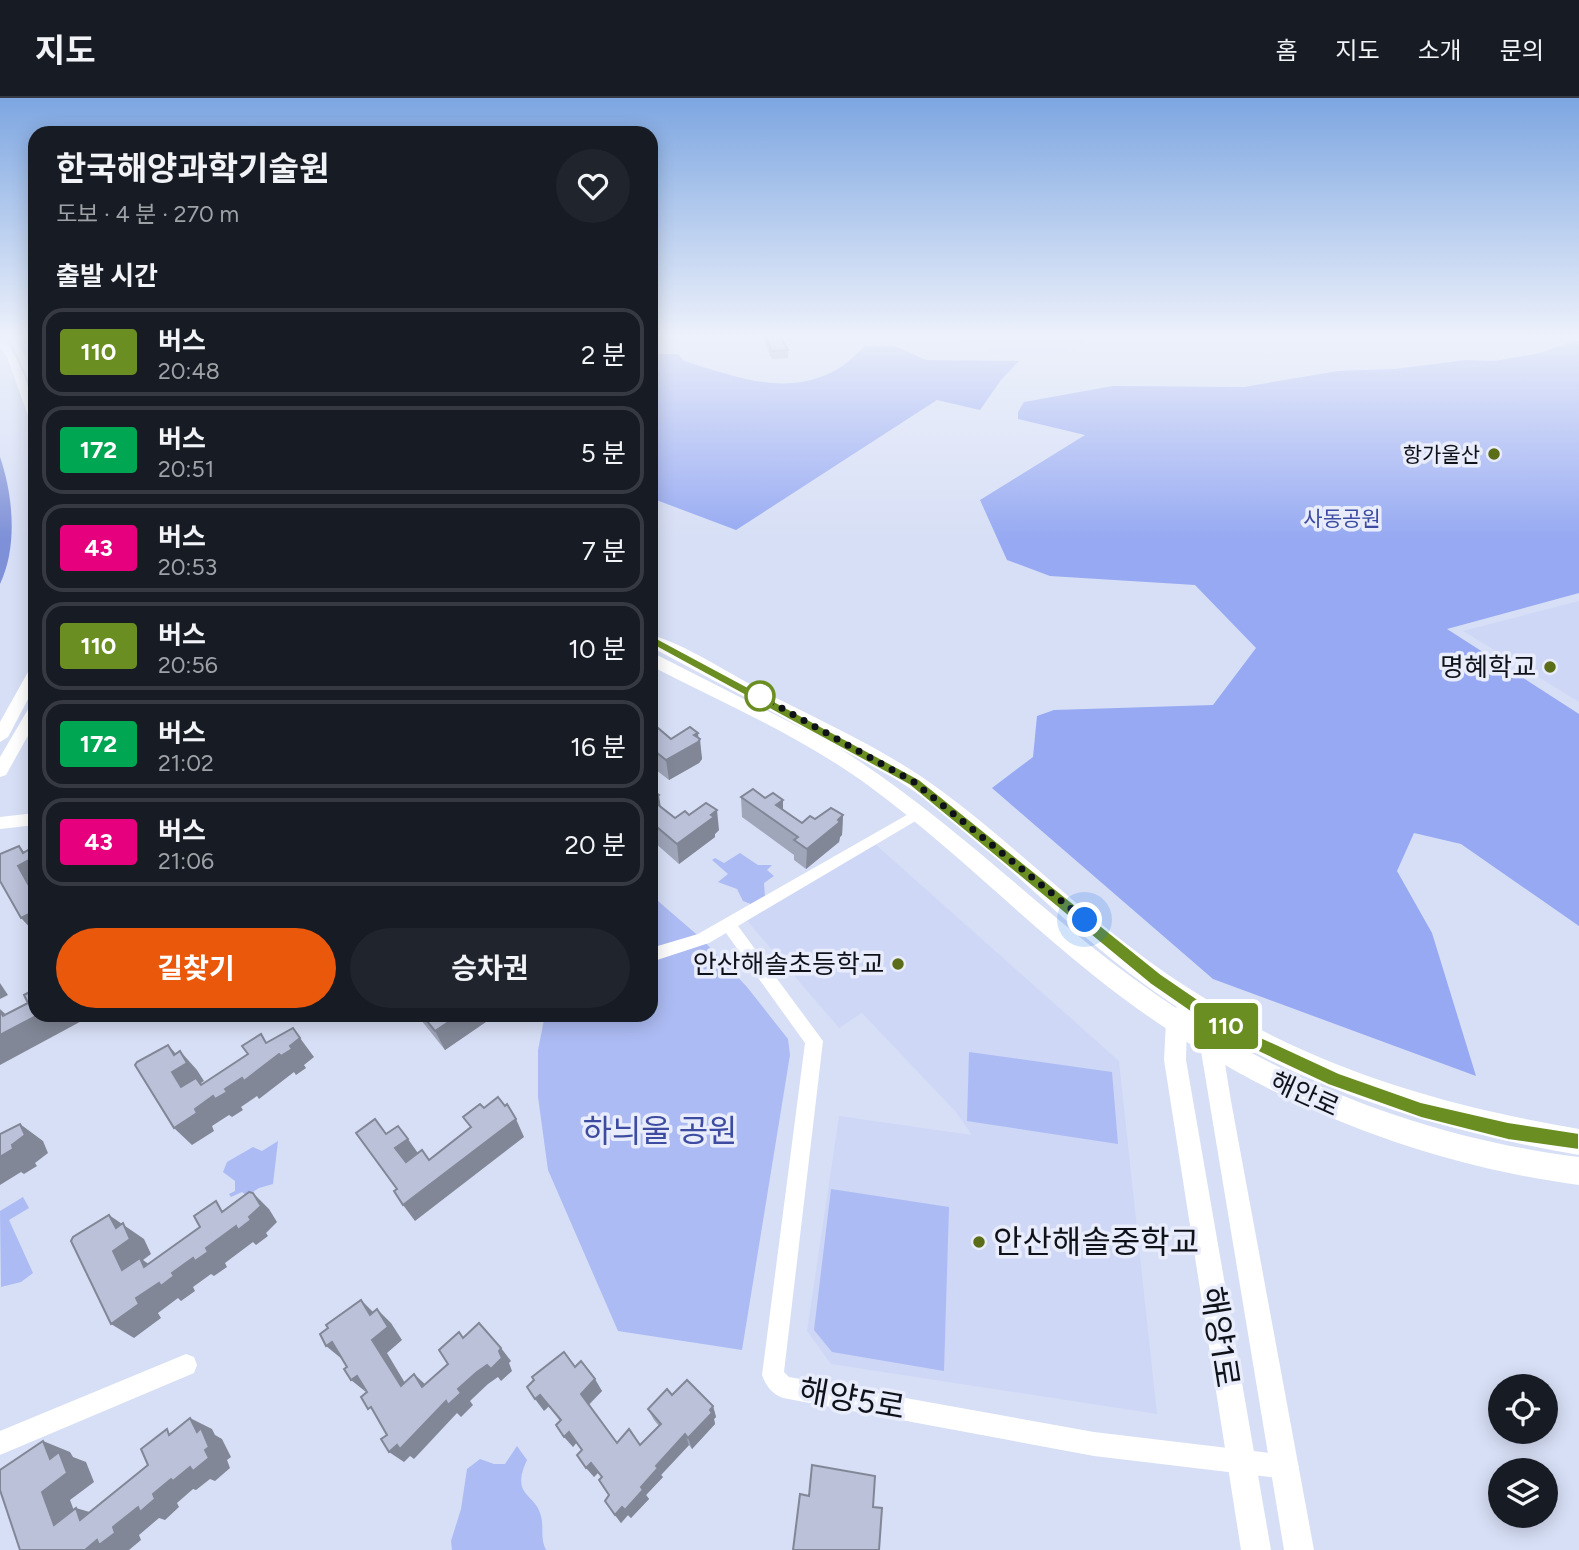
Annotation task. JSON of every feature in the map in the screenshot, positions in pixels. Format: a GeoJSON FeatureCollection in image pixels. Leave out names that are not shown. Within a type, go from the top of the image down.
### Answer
{"type":"FeatureCollection","features":[{"type":"Feature","properties":{"kind":"main road","name":"해안로"},"geometry":{"type":"LineString","coordinates":[[658,643],[914,782],[1156,979],[1183,1012]]}},
{"type":"Feature","properties":{"kind":"main road","name":"해안로"},"geometry":{"type":"LineString","coordinates":[[658,663],[871,778],[919,813],[1104,968],[1183,1012],[1314,1101],[1390,1130],[1490,1157],[1579,1171]]}},
{"type":"Feature","properties":{"kind":"main road","name":"해안로"},"geometry":{"type":"LineString","coordinates":[[1216,1034],[1334,1080],[1421,1110],[1508,1131],[1579,1142]]}},
{"type":"Feature","properties":{"kind":"street"},"geometry":{"type":"LineString","coordinates":[[0,737],[28,685]]}},
{"type":"Feature","properties":{"kind":"street"},"geometry":{"type":"LineString","coordinates":[[0,771],[28,721]]}},
{"type":"Feature","properties":{"kind":"street"},"geometry":{"type":"LineString","coordinates":[[658,953],[703,939],[919,813]]}},
{"type":"Feature","properties":{"kind":"street"},"geometry":{"type":"LineString","coordinates":[[0,823],[28,820]]}},
{"type":"Feature","properties":{"kind":"street","name":"해양5로"},"geometry":{"type":"LineString","coordinates":[[728,924],[814,1041],[773,1375],[783,1387],[1094,1444],[1287,1467]]}},
{"type":"Feature","properties":{"kind":"street","name":"해양1로"},"geometry":{"type":"LineString","coordinates":[[1183,1012],[1175,1060],[1256,1550]]}},
{"type":"Feature","properties":{"kind":"street","name":"해양1로"},"geometry":{"type":"LineString","coordinates":[[1216,1034],[1299,1550]]}},
{"type":"Feature","properties":{"kind":"street"},"geometry":{"type":"LineString","coordinates":[[0,1443],[186,1365]]}},
{"type":"Feature","properties":{"kind":"shaded area"},"geometry":{"type":"Polygon","coordinates":[[[0,457],[12,520],[6,569],[0,584],[0,457]]]}},
{"type":"Feature","properties":{"kind":"shaded area","name":"명혜학교"},"geometry":{"type":"Polygon","coordinates":[[[1579,601],[1579,702],[1463,631],[1579,601]]]}},
{"type":"Feature","properties":{"kind":"shaded area"},"geometry":{"type":"Polygon","coordinates":[[[875,844],[1119,1061],[1157,1414],[831,1364],[807,1331],[839,1116],[972,1135],[955,1111],[862,1013],[839,1028],[743,916],[875,844]]]}},
{"type":"Feature","properties":{"kind":"green space"},"geometry":{"type":"Polygon","coordinates":[[[658,404],[931,404],[736,530],[658,501],[658,404]]]}},
{"type":"Feature","properties":{"kind":"green space"},"geometry":{"type":"Polygon","coordinates":[[[953,404],[984,404],[980,410],[953,404]]]}},
{"type":"Feature","properties":{"kind":"green space","name":"사동공원"},"geometry":{"type":"Polygon","coordinates":[[[1023,404],[1579,404],[1579,593],[1447,629],[1579,714],[1579,926],[1461,844],[1414,833],[1397,871],[1432,933],[1476,1076],[1213,979],[992,788],[1033,757],[1037,716],[1054,710],[1213,705],[1256,648],[1195,585],[1050,576],[1007,560],[980,500],[1085,435],[1018,419],[1018,412],[1023,404]]]}},
{"type":"Feature","properties":{"kind":"green space"},"geometry":{"type":"Polygon","coordinates":[[[740,853],[758,865],[772,865],[767,870],[774,876],[764,883],[765,897],[751,904],[743,901],[737,889],[718,882],[728,874],[712,860],[715,858],[724,863],[740,853]]]}},
{"type":"Feature","properties":{"kind":"green space","name":"하늬울 공원"},"geometry":{"type":"Polygon","coordinates":[[[658,901],[702,939],[747,987],[788,1039],[790,1055],[742,1350],[618,1331],[548,1170],[538,1097],[538,1050],[544,1022],[658,1022],[658,901]]]}},
{"type":"Feature","properties":{"kind":"green space"},"geometry":{"type":"Polygon","coordinates":[[[969,1052],[1112,1072],[1118,1144],[967,1121],[969,1052]]]}},
{"type":"Feature","properties":{"kind":"green space"},"geometry":{"type":"Polygon","coordinates":[[[278,1141],[273,1184],[259,1188],[247,1196],[242,1192],[231,1197],[229,1194],[235,1191],[235,1181],[223,1172],[227,1162],[253,1147],[262,1151],[278,1141]]]}},
{"type":"Feature","properties":{"kind":"green space"},"geometry":{"type":"Polygon","coordinates":[[[831,1189],[949,1207],[944,1371],[832,1352],[814,1330],[831,1189]]]}},
{"type":"Feature","properties":{"kind":"green space"},"geometry":{"type":"Polygon","coordinates":[[[23,1197],[29,1208],[9,1220],[33,1273],[21,1282],[1,1287],[0,1211],[23,1197]]]}},
{"type":"Feature","properties":{"kind":"green space"},"geometry":{"type":"Polygon","coordinates":[[[517,1446],[527,1460],[522,1472],[522,1488],[538,1508],[546,1550],[452,1550],[451,1541],[461,1509],[467,1469],[480,1459],[494,1464],[505,1464],[517,1446]]]}},
{"type":"Feature","properties":{"kind":"building"},"geometry":{"type":"Polygon","coordinates":[[[690,727],[698,733],[694,735],[700,739],[698,742],[666,760],[658,754],[658,728],[671,739],[690,727]]]}},
{"type":"Feature","properties":{"kind":"building"},"geometry":{"type":"Polygon","coordinates":[[[753,789],[765,798],[773,793],[783,800],[776,805],[802,823],[810,816],[815,819],[831,808],[843,815],[838,820],[840,822],[807,849],[794,840],[798,837],[741,797],[753,789]]]}},
{"type":"Feature","properties":{"kind":"building"},"geometry":{"type":"Polygon","coordinates":[[[706,803],[717,810],[711,815],[714,817],[677,844],[658,828],[658,805],[675,818],[685,811],[689,815],[706,803]]]}},
{"type":"Feature","properties":{"kind":"building"},"geometry":{"type":"Polygon","coordinates":[[[19,846],[23,853],[28,850],[28,861],[18,866],[28,884],[28,914],[21,918],[0,881],[0,854],[19,846]]]}},
{"type":"Feature","properties":{"kind":"building"},"geometry":{"type":"Polygon","coordinates":[[[28,1003],[28,1020],[0,1035],[0,1011],[3,1016],[28,1003]]]}},
{"type":"Feature","properties":{"kind":"building"},"geometry":{"type":"Polygon","coordinates":[[[428,1022],[448,1022],[435,1031],[428,1022]]]}},
{"type":"Feature","properties":{"kind":"building"},"geometry":{"type":"Polygon","coordinates":[[[293,1028],[300,1038],[290,1046],[292,1049],[281,1056],[279,1054],[244,1081],[242,1078],[225,1089],[227,1092],[215,1099],[213,1096],[195,1109],[197,1113],[174,1128],[135,1065],[168,1045],[174,1055],[180,1051],[187,1063],[172,1072],[181,1087],[196,1078],[201,1085],[248,1054],[242,1046],[261,1034],[266,1043],[293,1028]]]}},
{"type":"Feature","properties":{"kind":"building"},"geometry":{"type":"Polygon","coordinates":[[[498,1097],[505,1106],[507,1104],[516,1119],[403,1205],[394,1191],[397,1189],[356,1133],[375,1119],[386,1134],[398,1126],[408,1139],[395,1148],[406,1162],[422,1150],[429,1160],[471,1127],[463,1117],[480,1104],[484,1108],[498,1097]]]}},
{"type":"Feature","properties":{"kind":"building"},"geometry":{"type":"Polygon","coordinates":[[[20,1124],[25,1135],[12,1145],[13,1149],[0,1157],[0,1134],[20,1124]]]}},
{"type":"Feature","properties":{"kind":"building"},"geometry":{"type":"Polygon","coordinates":[[[249,1192],[253,1193],[261,1206],[249,1217],[251,1220],[238,1230],[236,1226],[206,1248],[208,1252],[195,1261],[193,1258],[172,1273],[174,1276],[161,1286],[159,1283],[136,1298],[139,1304],[111,1324],[71,1241],[73,1237],[109,1215],[116,1228],[123,1223],[130,1239],[113,1251],[122,1270],[140,1258],[144,1267],[200,1227],[194,1216],[216,1201],[222,1212],[249,1192]]]}},
{"type":"Feature","properties":{"kind":"building"},"geometry":{"type":"Polygon","coordinates":[[[361,1300],[370,1315],[377,1309],[388,1327],[372,1340],[401,1386],[414,1374],[422,1387],[448,1364],[439,1350],[459,1332],[463,1338],[479,1323],[501,1348],[499,1351],[502,1358],[491,1369],[487,1365],[477,1372],[458,1389],[461,1393],[448,1405],[446,1401],[400,1449],[397,1445],[389,1452],[381,1439],[387,1435],[371,1407],[368,1409],[361,1397],[367,1392],[357,1376],[351,1380],[344,1369],[347,1367],[332,1342],[326,1346],[320,1334],[328,1328],[326,1325],[361,1300]]]}},
{"type":"Feature","properties":{"kind":"building"},"geometry":{"type":"Polygon","coordinates":[[[564,1352],[575,1367],[581,1361],[595,1379],[581,1394],[617,1443],[629,1429],[640,1445],[661,1424],[648,1409],[667,1389],[672,1395],[687,1380],[713,1406],[710,1410],[712,1413],[688,1438],[685,1434],[656,1466],[658,1468],[641,1487],[643,1490],[625,1510],[622,1507],[615,1515],[605,1501],[609,1495],[599,1480],[602,1477],[591,1463],[586,1468],[577,1455],[582,1450],[569,1432],[564,1437],[556,1425],[561,1420],[540,1395],[535,1399],[527,1387],[534,1380],[532,1377],[564,1352]]]}},
{"type":"Feature","properties":{"kind":"building"},"geometry":{"type":"Polygon","coordinates":[[[190,1418],[197,1432],[201,1428],[209,1447],[205,1450],[209,1458],[193,1471],[190,1467],[173,1481],[171,1479],[153,1494],[155,1499],[140,1512],[138,1507],[113,1527],[115,1533],[99,1545],[97,1540],[85,1550],[20,1550],[0,1490],[0,1470],[43,1441],[50,1459],[59,1452],[67,1473],[42,1492],[54,1525],[76,1508],[80,1520],[148,1465],[141,1449],[167,1429],[169,1435],[190,1418]]]}},
{"type":"Feature","properties":{"kind":"building"},"geometry":{"type":"Polygon","coordinates":[[[812,1465],[875,1476],[873,1507],[882,1508],[879,1550],[793,1550],[800,1494],[809,1496],[812,1465]]]}},
{"type":"Feature","properties":{"kind":"bus line","name":"110"},"geometry":{"type":"LineString","coordinates":[[658,643],[914,782],[1156,979],[1221,1024],[1334,1080],[1421,1110],[1508,1131],[1579,1142]]}},
{"type":"Feature","properties":{"kind":"place","name":"항가울산"},"geometry":{"type":"Point","coordinates":[1494,454]}},
{"type":"Feature","properties":{"kind":"place","name":"명혜학교"},"geometry":{"type":"Point","coordinates":[1550,667]}},
{"type":"Feature","properties":{"kind":"place","name":"안산해솔초등학교"},"geometry":{"type":"Point","coordinates":[898,964]}},
{"type":"Feature","properties":{"kind":"place","name":"안산해솔중학교"},"geometry":{"type":"Point","coordinates":[979,1242]}},
{"type":"Feature","properties":{"kind":"route"},"geometry":{"type":"LineString","coordinates":[[760,696],[930,793],[1085,920]]}}]}
